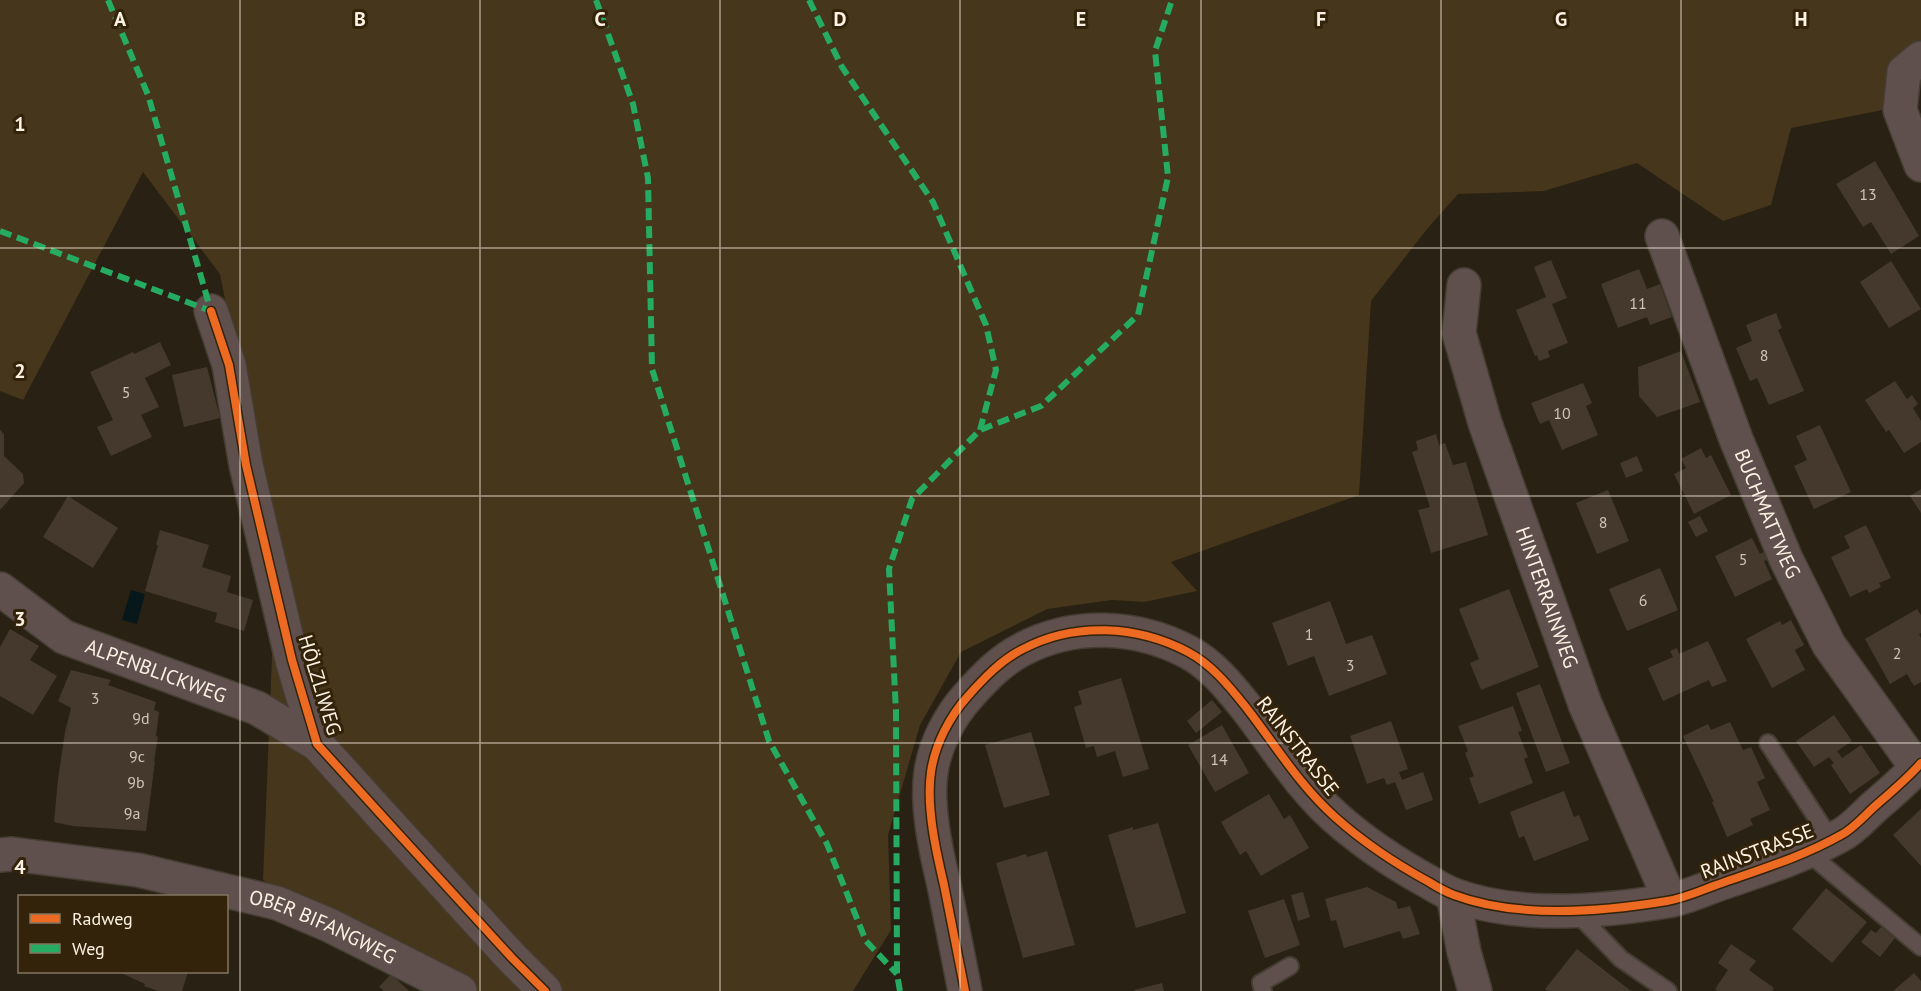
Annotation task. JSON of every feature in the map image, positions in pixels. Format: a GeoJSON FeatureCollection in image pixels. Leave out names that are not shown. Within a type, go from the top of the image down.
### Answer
{"type":"FeatureCollection","features":[{"type":"Feature","properties":{"kind":"street"},"geometry":{"type":"LineString","coordinates":[[1921,58],[1904,72],[1900,110],[1921,165]]}},
{"type":"Feature","properties":{"kind":"street","name":"BUCHMATTWEG"},"geometry":{"type":"LineString","coordinates":[[1662,236],[1736,439],[1786,559],[1829,645],[1919,766]]}},
{"type":"Feature","properties":{"kind":"street","name":"HINTERRAINWEG"},"geometry":{"type":"LineString","coordinates":[[1464,285],[1459,333],[1485,423],[1585,704],[1670,900]]}},
{"type":"Feature","properties":{"kind":"street","name":"HÖLZLIWEG"},"geometry":{"type":"LineString","coordinates":[[211,311],[229,365],[246,465],[292,660],[317,744],[545,991]]}},
{"type":"Feature","properties":{"kind":"street","name":"ALPENBLICKWEG"},"geometry":{"type":"LineString","coordinates":[[0,590],[64,638],[257,708],[317,744]]}},
{"type":"Feature","properties":{"kind":"street","name":"RAINSTRASSE"},"geometry":{"type":"LineString","coordinates":[[965,991],[934,842],[931,772],[938,744],[949,721],[962,702],[997,666],[1021,650],[1047,639],[1073,632],[1100,630],[1131,632],[1162,640],[1191,653],[1229,686],[1302,783],[1336,819],[1408,871],[1453,895],[1506,908],[1576,912],[1670,900],[1780,863],[1845,834],[1919,766]]}},
{"type":"Feature","properties":{"kind":"street","name":"OBER BIFANGWEG"},"geometry":{"type":"LineString","coordinates":[[0,855],[12,854],[138,870],[278,903],[329,925],[460,991]]}},
{"type":"Feature","properties":{"kind":"street"},"geometry":{"type":"LineString","coordinates":[[1453,895],[1464,952],[1475,991]]}},
{"type":"Feature","properties":{"kind":"lane"},"geometry":{"type":"LineString","coordinates":[[1768,743],[1819,845],[1921,947]]}},
{"type":"Feature","properties":{"kind":"lane"},"geometry":{"type":"LineString","coordinates":[[1576,912],[1621,959],[1668,991]]}},
{"type":"Feature","properties":{"kind":"lane"},"geometry":{"type":"LineString","coordinates":[[1263,991],[1261,983],[1290,966]]}},
{"type":"Feature","properties":{"kind":"shaded area"},"geometry":{"type":"Polygon","coordinates":[[[0,0],[1921,0],[1921,48],[1893,108],[1791,128],[1771,205],[1723,221],[1637,163],[1544,191],[1458,194],[1427,229],[1371,301],[1359,495],[1171,562],[1197,591],[1144,602],[1112,600],[1047,609],[961,652],[920,725],[888,835],[891,930],[853,991],[455,991],[263,880],[276,558],[220,274],[143,172],[23,400],[0,391],[0,0]]]}},
{"type":"Feature","properties":{"kind":"shaded area"},"geometry":{"type":"Polygon","coordinates":[[[131,590],[145,594],[137,624],[122,620],[131,590]]]}},
{"type":"Feature","properties":{"kind":"building"},"geometry":{"type":"Polygon","coordinates":[[[1875,161],[1919,236],[1891,254],[1871,222],[1863,227],[1836,184],[1875,161]]]}},
{"type":"Feature","properties":{"kind":"building"},"geometry":{"type":"Polygon","coordinates":[[[1551,260],[1567,298],[1552,304],[1568,343],[1548,351],[1550,357],[1539,361],[1516,310],[1546,297],[1534,267],[1551,260]]]}},
{"type":"Feature","properties":{"kind":"building"},"geometry":{"type":"Polygon","coordinates":[[[1891,261],[1921,309],[1889,328],[1860,282],[1891,261]]]}},
{"type":"Feature","properties":{"kind":"building"},"geometry":{"type":"Polygon","coordinates":[[[1639,269],[1647,289],[1660,284],[1672,317],[1650,325],[1647,317],[1618,328],[1601,284],[1639,269]]]}},
{"type":"Feature","properties":{"kind":"building"},"geometry":{"type":"Polygon","coordinates":[[[1776,313],[1782,328],[1778,330],[1804,391],[1769,405],[1757,378],[1750,381],[1736,348],[1752,341],[1746,325],[1776,313]]]}},
{"type":"Feature","properties":{"kind":"building"},"geometry":{"type":"Polygon","coordinates":[[[160,342],[171,365],[145,378],[159,407],[141,415],[152,437],[111,456],[97,427],[113,420],[90,372],[160,342]]]}},
{"type":"Feature","properties":{"kind":"building"},"geometry":{"type":"Polygon","coordinates":[[[1681,351],[1700,402],[1657,417],[1639,396],[1638,367],[1681,351]]]}},
{"type":"Feature","properties":{"kind":"building"},"geometry":{"type":"Polygon","coordinates":[[[207,367],[220,418],[184,427],[172,375],[207,367]]]}},
{"type":"Feature","properties":{"kind":"building"},"geometry":{"type":"Polygon","coordinates":[[[1895,381],[1907,399],[1912,395],[1918,404],[1913,408],[1921,421],[1921,442],[1904,453],[1889,430],[1886,432],[1865,400],[1895,381]]]}},
{"type":"Feature","properties":{"kind":"building"},"geometry":{"type":"Polygon","coordinates":[[[1583,383],[1592,403],[1586,406],[1598,435],[1562,450],[1549,420],[1540,424],[1531,403],[1583,383]]]}},
{"type":"Feature","properties":{"kind":"building"},"geometry":{"type":"Polygon","coordinates":[[[1820,425],[1851,492],[1814,509],[1794,466],[1807,460],[1796,436],[1820,425]]]}},
{"type":"Feature","properties":{"kind":"building"},"geometry":{"type":"Polygon","coordinates":[[[0,430],[4,434],[4,456],[23,474],[24,483],[0,510],[0,430]]]}},
{"type":"Feature","properties":{"kind":"building"},"geometry":{"type":"Polygon","coordinates":[[[1436,434],[1439,445],[1445,443],[1453,465],[1466,462],[1488,535],[1431,553],[1418,510],[1430,507],[1412,452],[1418,450],[1416,441],[1436,434]]]}},
{"type":"Feature","properties":{"kind":"building"},"geometry":{"type":"Polygon","coordinates":[[[1701,448],[1706,458],[1711,455],[1731,495],[1694,514],[1674,474],[1686,468],[1681,459],[1701,448]]]}},
{"type":"Feature","properties":{"kind":"building"},"geometry":{"type":"Polygon","coordinates":[[[1637,456],[1643,471],[1626,478],[1620,463],[1637,456]]]}},
{"type":"Feature","properties":{"kind":"building"},"geometry":{"type":"Polygon","coordinates":[[[1921,489],[1921,513],[1910,496],[1921,489]]]}},
{"type":"Feature","properties":{"kind":"building"},"geometry":{"type":"Polygon","coordinates":[[[1608,490],[1629,541],[1597,554],[1576,503],[1608,490]]]}},
{"type":"Feature","properties":{"kind":"building"},"geometry":{"type":"Polygon","coordinates":[[[68,496],[118,528],[93,568],[43,537],[68,496]]]}},
{"type":"Feature","properties":{"kind":"building"},"geometry":{"type":"Polygon","coordinates":[[[1700,516],[1708,531],[1696,537],[1688,522],[1700,516]]]}},
{"type":"Feature","properties":{"kind":"building"},"geometry":{"type":"Polygon","coordinates":[[[1866,525],[1891,578],[1879,583],[1881,587],[1869,593],[1867,589],[1850,597],[1831,557],[1850,548],[1844,536],[1866,525]]]}},
{"type":"Feature","properties":{"kind":"building"},"geometry":{"type":"Polygon","coordinates":[[[160,530],[209,545],[202,567],[231,576],[227,592],[253,600],[244,631],[215,622],[217,613],[145,591],[160,530]]]}},
{"type":"Feature","properties":{"kind":"building"},"geometry":{"type":"Polygon","coordinates":[[[1752,538],[1760,554],[1764,552],[1768,560],[1764,561],[1772,579],[1735,597],[1715,556],[1752,538]]]}},
{"type":"Feature","properties":{"kind":"building"},"geometry":{"type":"Polygon","coordinates":[[[1660,568],[1678,610],[1627,631],[1609,589],[1660,568]]]}},
{"type":"Feature","properties":{"kind":"building"},"geometry":{"type":"Polygon","coordinates":[[[1509,589],[1539,667],[1481,690],[1470,663],[1479,659],[1459,609],[1509,589]]]}},
{"type":"Feature","properties":{"kind":"building"},"geometry":{"type":"Polygon","coordinates":[[[1330,601],[1346,644],[1372,635],[1387,674],[1329,696],[1314,656],[1288,666],[1272,623],[1330,601]]]}},
{"type":"Feature","properties":{"kind":"building"},"geometry":{"type":"Polygon","coordinates":[[[1917,609],[1921,615],[1921,633],[1919,634],[1921,638],[1921,682],[1914,686],[1907,674],[1890,684],[1865,639],[1917,609]]]}},
{"type":"Feature","properties":{"kind":"building"},"geometry":{"type":"Polygon","coordinates":[[[1791,620],[1804,645],[1795,650],[1805,670],[1772,688],[1746,639],[1780,621],[1782,625],[1791,620]]]}},
{"type":"Feature","properties":{"kind":"building"},"geometry":{"type":"Polygon","coordinates":[[[10,629],[39,646],[30,660],[57,676],[33,715],[0,696],[0,647],[10,629]]]}},
{"type":"Feature","properties":{"kind":"building"},"geometry":{"type":"Polygon","coordinates":[[[1708,641],[1727,681],[1712,687],[1709,680],[1663,701],[1648,668],[1673,657],[1670,651],[1677,648],[1679,654],[1708,641]]]}},
{"type":"Feature","properties":{"kind":"building"},"geometry":{"type":"Polygon","coordinates":[[[71,670],[111,680],[108,685],[156,702],[154,710],[159,712],[156,736],[158,737],[146,831],[72,826],[54,822],[65,732],[71,708],[58,701],[71,670]]]}},
{"type":"Feature","properties":{"kind":"building"},"geometry":{"type":"Polygon","coordinates":[[[1121,678],[1149,769],[1123,777],[1115,751],[1097,757],[1094,746],[1086,748],[1074,707],[1082,704],[1078,691],[1121,678]]]}},
{"type":"Feature","properties":{"kind":"building"},"geometry":{"type":"Polygon","coordinates":[[[1540,684],[1570,763],[1546,772],[1516,693],[1540,684]]]}},
{"type":"Feature","properties":{"kind":"building"},"geometry":{"type":"Polygon","coordinates":[[[1212,700],[1222,712],[1196,733],[1187,721],[1212,700]]]}},
{"type":"Feature","properties":{"kind":"building"},"geometry":{"type":"Polygon","coordinates":[[[1513,706],[1522,731],[1518,732],[1528,757],[1524,759],[1533,783],[1479,804],[1469,778],[1474,776],[1465,753],[1468,751],[1458,726],[1513,706]]]}},
{"type":"Feature","properties":{"kind":"building"},"geometry":{"type":"Polygon","coordinates":[[[1834,715],[1852,741],[1837,751],[1842,758],[1861,745],[1880,773],[1850,794],[1831,765],[1834,763],[1829,757],[1814,767],[1796,741],[1834,715]]]}},
{"type":"Feature","properties":{"kind":"building"},"geometry":{"type":"Polygon","coordinates":[[[1391,721],[1408,769],[1399,772],[1402,780],[1423,772],[1433,800],[1406,810],[1395,782],[1387,785],[1384,778],[1367,784],[1350,736],[1391,721]]]}},
{"type":"Feature","properties":{"kind":"building"},"geometry":{"type":"Polygon","coordinates":[[[1730,722],[1743,750],[1751,747],[1765,778],[1757,782],[1770,810],[1750,819],[1753,825],[1727,837],[1712,802],[1714,802],[1683,736],[1708,724],[1711,730],[1730,722]]]}},
{"type":"Feature","properties":{"kind":"building"},"geometry":{"type":"Polygon","coordinates":[[[1222,725],[1249,773],[1215,792],[1188,745],[1222,725]]]}},
{"type":"Feature","properties":{"kind":"building"},"geometry":{"type":"Polygon","coordinates":[[[1031,732],[1050,795],[1004,808],[985,745],[1031,732]]]}},
{"type":"Feature","properties":{"kind":"building"},"geometry":{"type":"Polygon","coordinates":[[[1564,791],[1574,817],[1579,815],[1589,840],[1534,861],[1524,836],[1519,838],[1510,812],[1564,791]]]}},
{"type":"Feature","properties":{"kind":"building"},"geometry":{"type":"Polygon","coordinates":[[[1269,794],[1284,819],[1290,815],[1309,848],[1261,876],[1246,851],[1240,855],[1221,822],[1269,794]]]}},
{"type":"Feature","properties":{"kind":"building"},"geometry":{"type":"Polygon","coordinates":[[[1921,809],[1921,866],[1893,835],[1921,809]]]}},
{"type":"Feature","properties":{"kind":"building"},"geometry":{"type":"Polygon","coordinates":[[[1158,823],[1186,913],[1136,928],[1108,835],[1133,827],[1133,830],[1158,823]]]}},
{"type":"Feature","properties":{"kind":"building"},"geometry":{"type":"Polygon","coordinates":[[[1047,851],[1075,945],[1023,958],[996,863],[1026,854],[1027,857],[1047,851]]]}},
{"type":"Feature","properties":{"kind":"building"},"geometry":{"type":"Polygon","coordinates":[[[1367,887],[1396,902],[1398,909],[1410,906],[1420,934],[1403,939],[1400,931],[1344,948],[1336,920],[1331,921],[1325,899],[1367,887]]]}},
{"type":"Feature","properties":{"kind":"building"},"geometry":{"type":"Polygon","coordinates":[[[1826,888],[1867,922],[1832,963],[1792,929],[1826,888]]]}},
{"type":"Feature","properties":{"kind":"building"},"geometry":{"type":"Polygon","coordinates":[[[1303,892],[1310,917],[1298,921],[1291,895],[1303,892]]]}},
{"type":"Feature","properties":{"kind":"building"},"geometry":{"type":"Polygon","coordinates":[[[1284,899],[1300,945],[1265,958],[1248,911],[1284,899]]]}},
{"type":"Feature","properties":{"kind":"building"},"geometry":{"type":"Polygon","coordinates":[[[1881,927],[1895,938],[1880,957],[1861,942],[1871,930],[1876,933],[1881,927]]]}},
{"type":"Feature","properties":{"kind":"building"},"geometry":{"type":"Polygon","coordinates":[[[1731,944],[1756,961],[1749,970],[1774,988],[1772,991],[1718,991],[1715,989],[1728,970],[1718,963],[1731,944]]]}},
{"type":"Feature","properties":{"kind":"building"},"geometry":{"type":"Polygon","coordinates":[[[1577,949],[1631,991],[1548,991],[1545,989],[1577,949]]]}},
{"type":"Feature","properties":{"kind":"building"},"geometry":{"type":"Polygon","coordinates":[[[121,973],[188,973],[182,991],[158,991],[144,986],[145,984],[121,973]]]}},
{"type":"Feature","properties":{"kind":"building"},"geometry":{"type":"Polygon","coordinates":[[[1914,973],[1921,981],[1921,991],[1893,991],[1914,973]]]}},
{"type":"Feature","properties":{"kind":"building"},"geometry":{"type":"Polygon","coordinates":[[[391,974],[409,991],[384,991],[379,987],[391,974]]]}},
{"type":"Feature","properties":{"kind":"building"},"geometry":{"type":"Polygon","coordinates":[[[1162,983],[1164,991],[1134,991],[1134,990],[1162,983]]]}},
{"type":"Feature","properties":{"kind":"marked path"},"geometry":{"type":"LineString","coordinates":[[108,0],[148,95],[211,311]]}},
{"type":"Feature","properties":{"kind":"marked path"},"geometry":{"type":"LineString","coordinates":[[596,0],[633,104],[648,178],[652,369],[769,741],[827,844],[866,941],[897,974]]}},
{"type":"Feature","properties":{"kind":"marked path"},"geometry":{"type":"LineString","coordinates":[[809,0],[842,67],[933,202],[986,325],[996,370],[980,430]]}},
{"type":"Feature","properties":{"kind":"marked path"},"geometry":{"type":"LineString","coordinates":[[900,991],[897,974],[896,712],[889,569],[912,499],[980,430],[1041,406],[1138,315],[1168,177],[1155,51],[1172,0]]}},
{"type":"Feature","properties":{"kind":"marked path"},"geometry":{"type":"LineString","coordinates":[[0,231],[211,311]]}},
{"type":"Feature","properties":{"kind":"cycle path"},"geometry":{"type":"LineString","coordinates":[[211,311],[229,365],[246,465],[292,660],[317,744],[512,958],[545,991]]}},
{"type":"Feature","properties":{"kind":"cycle path"},"geometry":{"type":"LineString","coordinates":[[965,991],[933,829],[930,800],[933,762],[949,721],[987,676],[1007,658],[1023,649],[1063,634],[1106,630],[1127,632],[1148,636],[1188,652],[1212,669],[1226,683],[1322,805],[1368,844],[1445,891],[1479,903],[1505,908],[1587,910],[1642,905],[1688,896],[1798,856],[1827,843],[1850,829],[1921,763]]}}]}
